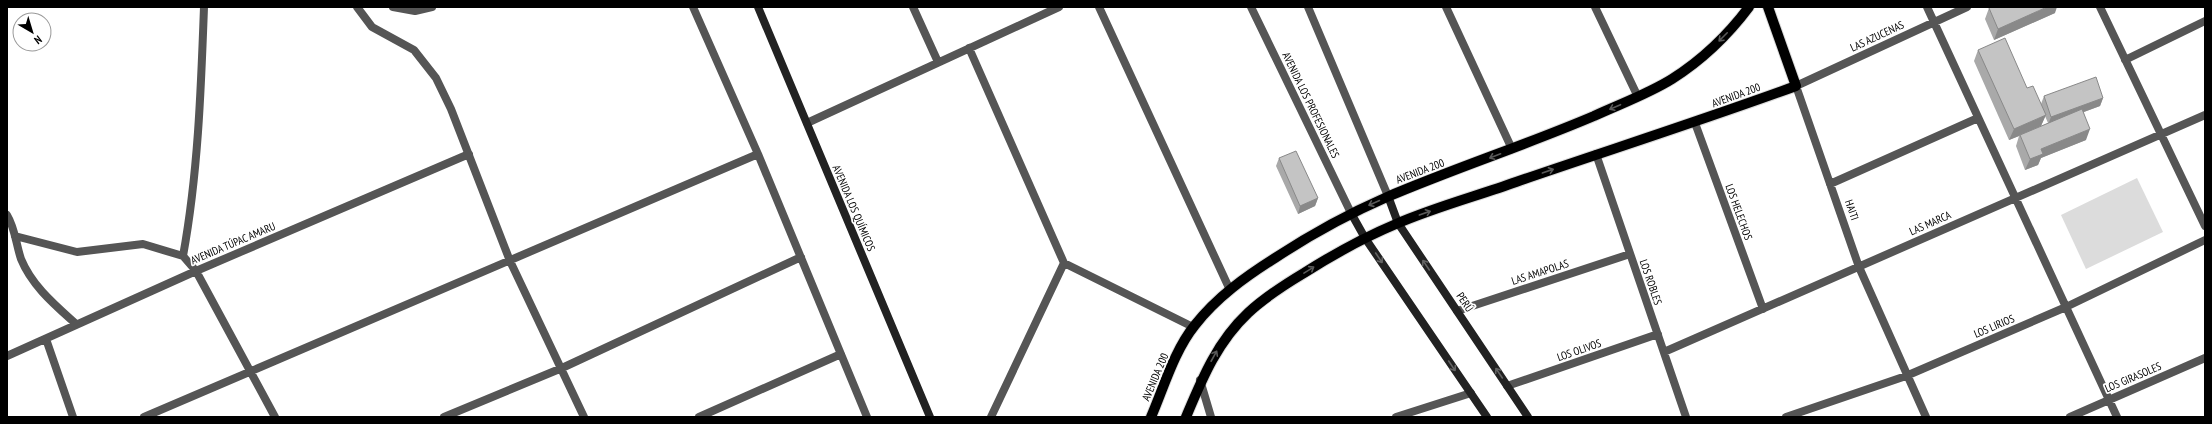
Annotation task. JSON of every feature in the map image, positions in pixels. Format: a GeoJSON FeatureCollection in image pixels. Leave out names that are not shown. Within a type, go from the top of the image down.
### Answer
{"type":"FeatureCollection","features":[{"type":"Feature","properties":{"kind":"main road","name":"AVENIDA LOS QUÍMICOS"},"geometry":{"type":"LineString","coordinates":[[758,7],[930,417]]}},
{"type":"Feature","properties":{"kind":"main road","name":"AVENIDA 200"},"geometry":{"type":"LineString","coordinates":[[1151,417],[1176,358],[1193,328],[1217,300],[1287,250],[1351,213],[1388,196],[1512,149],[1638,97],[1672,79],[1706,54],[1736,23],[1748,7]]}},
{"type":"Feature","properties":{"kind":"main road","name":"HAITI"},"geometry":{"type":"LineString","coordinates":[[1768,7],[1796,86]]}},
{"type":"Feature","properties":{"kind":"main road","name":"AVENIDA 200"},"geometry":{"type":"LineString","coordinates":[[1186,417],[1200,380],[1217,349],[1248,313],[1272,293],[1318,264],[1365,238],[1398,223],[1596,154],[1695,123],[1796,86]]}},
{"type":"Feature","properties":{"kind":"main road","name":"PERÚ"},"geometry":{"type":"LineString","coordinates":[[1388,196],[1398,223],[1528,417]]}},
{"type":"Feature","properties":{"kind":"main road"},"geometry":{"type":"LineString","coordinates":[[1351,213],[1365,238],[1487,417]]}},
{"type":"Feature","properties":{"kind":"street"},"geometry":{"type":"LineString","coordinates":[[183,256],[192,211],[200,103],[204,7]]}},
{"type":"Feature","properties":{"kind":"street"},"geometry":{"type":"LineString","coordinates":[[357,7],[372,27],[414,50],[436,78],[451,109],[510,261],[584,417]]}},
{"type":"Feature","properties":{"kind":"street"},"geometry":{"type":"LineString","coordinates":[[393,7],[414,11],[432,7]]}},
{"type":"Feature","properties":{"kind":"street"},"geometry":{"type":"LineString","coordinates":[[692,7],[758,154],[867,417]]}},
{"type":"Feature","properties":{"kind":"street"},"geometry":{"type":"LineString","coordinates":[[913,7],[938,62]]}},
{"type":"Feature","properties":{"kind":"street"},"geometry":{"type":"LineString","coordinates":[[807,123],[1059,7]]}},
{"type":"Feature","properties":{"kind":"street"},"geometry":{"type":"LineString","coordinates":[[1099,7],[1230,290]]}},
{"type":"Feature","properties":{"kind":"street","name":"AVENIDA LOS PROFESIONALES"},"geometry":{"type":"LineString","coordinates":[[1251,7],[1351,213]]}},
{"type":"Feature","properties":{"kind":"street"},"geometry":{"type":"LineString","coordinates":[[1308,7],[1388,196]]}},
{"type":"Feature","properties":{"kind":"street"},"geometry":{"type":"LineString","coordinates":[[1446,7],[1512,149]]}},
{"type":"Feature","properties":{"kind":"street"},"geometry":{"type":"LineString","coordinates":[[1595,7],[1638,97]]}},
{"type":"Feature","properties":{"kind":"street"},"geometry":{"type":"LineString","coordinates":[[1927,7],[2117,417]]}},
{"type":"Feature","properties":{"kind":"street","name":"LAS AZUCENAS"},"geometry":{"type":"LineString","coordinates":[[1796,86],[1967,7]]}},
{"type":"Feature","properties":{"kind":"street"},"geometry":{"type":"LineString","coordinates":[[2100,7],[2205,226]]}},
{"type":"Feature","properties":{"kind":"street"},"geometry":{"type":"LineString","coordinates":[[2125,60],[2205,21]]}},
{"type":"Feature","properties":{"kind":"street"},"geometry":{"type":"LineString","coordinates":[[969,48],[1064,263],[1193,328]]}},
{"type":"Feature","properties":{"kind":"street","name":"HAITI"},"geometry":{"type":"LineString","coordinates":[[1796,86],[1859,267],[1906,376],[1926,417]]}},
{"type":"Feature","properties":{"kind":"street","name":"LAS MARCA"},"geometry":{"type":"LineString","coordinates":[[1664,352],[2205,115]]}},
{"type":"Feature","properties":{"kind":"street"},"geometry":{"type":"LineString","coordinates":[[1830,184],[1978,118]]}},
{"type":"Feature","properties":{"kind":"street","name":"LOS HELECHOS"},"geometry":{"type":"LineString","coordinates":[[1695,123],[1763,309]]}},
{"type":"Feature","properties":{"kind":"street","name":"AVENIDA TÚPAC AMARU"},"geometry":{"type":"LineString","coordinates":[[7,356],[196,271],[469,154]]}},
{"type":"Feature","properties":{"kind":"street"},"geometry":{"type":"LineString","coordinates":[[144,417],[758,154]]}},
{"type":"Feature","properties":{"kind":"street","name":"LOS ROBLES"},"geometry":{"type":"LineString","coordinates":[[1596,154],[1686,417]]}},
{"type":"Feature","properties":{"kind":"street"},"geometry":{"type":"LineString","coordinates":[[8,220],[22,259],[40,291],[76,324]]}},
{"type":"Feature","properties":{"kind":"street"},"geometry":{"type":"LineString","coordinates":[[15,236],[77,252],[143,244],[183,256],[196,271],[249,372],[275,417]]}},
{"type":"Feature","properties":{"kind":"street","name":"LOS LIRIOS"},"geometry":{"type":"LineString","coordinates":[[1786,417],[1906,376],[2066,307],[2205,240]]}},
{"type":"Feature","properties":{"kind":"street","name":"LAS AMAPOLAS"},"geometry":{"type":"LineString","coordinates":[[1457,311],[1630,254]]}},
{"type":"Feature","properties":{"kind":"street"},"geometry":{"type":"LineString","coordinates":[[444,417],[562,368],[801,257]]}},
{"type":"Feature","properties":{"kind":"street"},"geometry":{"type":"LineString","coordinates":[[991,417],[1064,263]]}},
{"type":"Feature","properties":{"kind":"street","name":"LOS OLIVOS"},"geometry":{"type":"LineString","coordinates":[[1507,386],[1658,334]]}},
{"type":"Feature","properties":{"kind":"street"},"geometry":{"type":"LineString","coordinates":[[46,339],[73,417]]}},
{"type":"Feature","properties":{"kind":"street"},"geometry":{"type":"LineString","coordinates":[[698,417],[841,354]]}},
{"type":"Feature","properties":{"kind":"street","name":"LOS GIRASOLES"},"geometry":{"type":"LineString","coordinates":[[2070,417],[2205,358]]}},
{"type":"Feature","properties":{"kind":"street"},"geometry":{"type":"LineString","coordinates":[[1200,380],[1211,417]]}},
{"type":"Feature","properties":{"kind":"street"},"geometry":{"type":"LineString","coordinates":[[1396,417],[1471,393]]}},
{"type":"Feature","properties":{"kind":"shaded area"},"geometry":{"type":"Polygon","coordinates":[[[2137,178],[2163,232],[2086,269],[2061,215],[2137,178]]]}},
{"type":"Feature","properties":{"kind":"building"},"geometry":{"type":"Polygon","coordinates":[[[2047,7],[1998,29],[1989,8],[2047,7]]]}},
{"type":"Feature","properties":{"kind":"building"},"geometry":{"type":"Polygon","coordinates":[[[2005,38],[2027,88],[2033,86],[2046,115],[2014,129],[1978,50],[2005,38]]]}},
{"type":"Feature","properties":{"kind":"building"},"geometry":{"type":"Polygon","coordinates":[[[2096,77],[2103,98],[2051,117],[2044,96],[2096,77]]]}},
{"type":"Feature","properties":{"kind":"building"},"geometry":{"type":"Polygon","coordinates":[[[2082,109],[2090,129],[2041,149],[2043,154],[2030,159],[2020,135],[2082,109]]]}},
{"type":"Feature","properties":{"kind":"building"},"geometry":{"type":"Polygon","coordinates":[[[1296,151],[1318,198],[1300,206],[1279,158],[1296,151]]]}}]}
